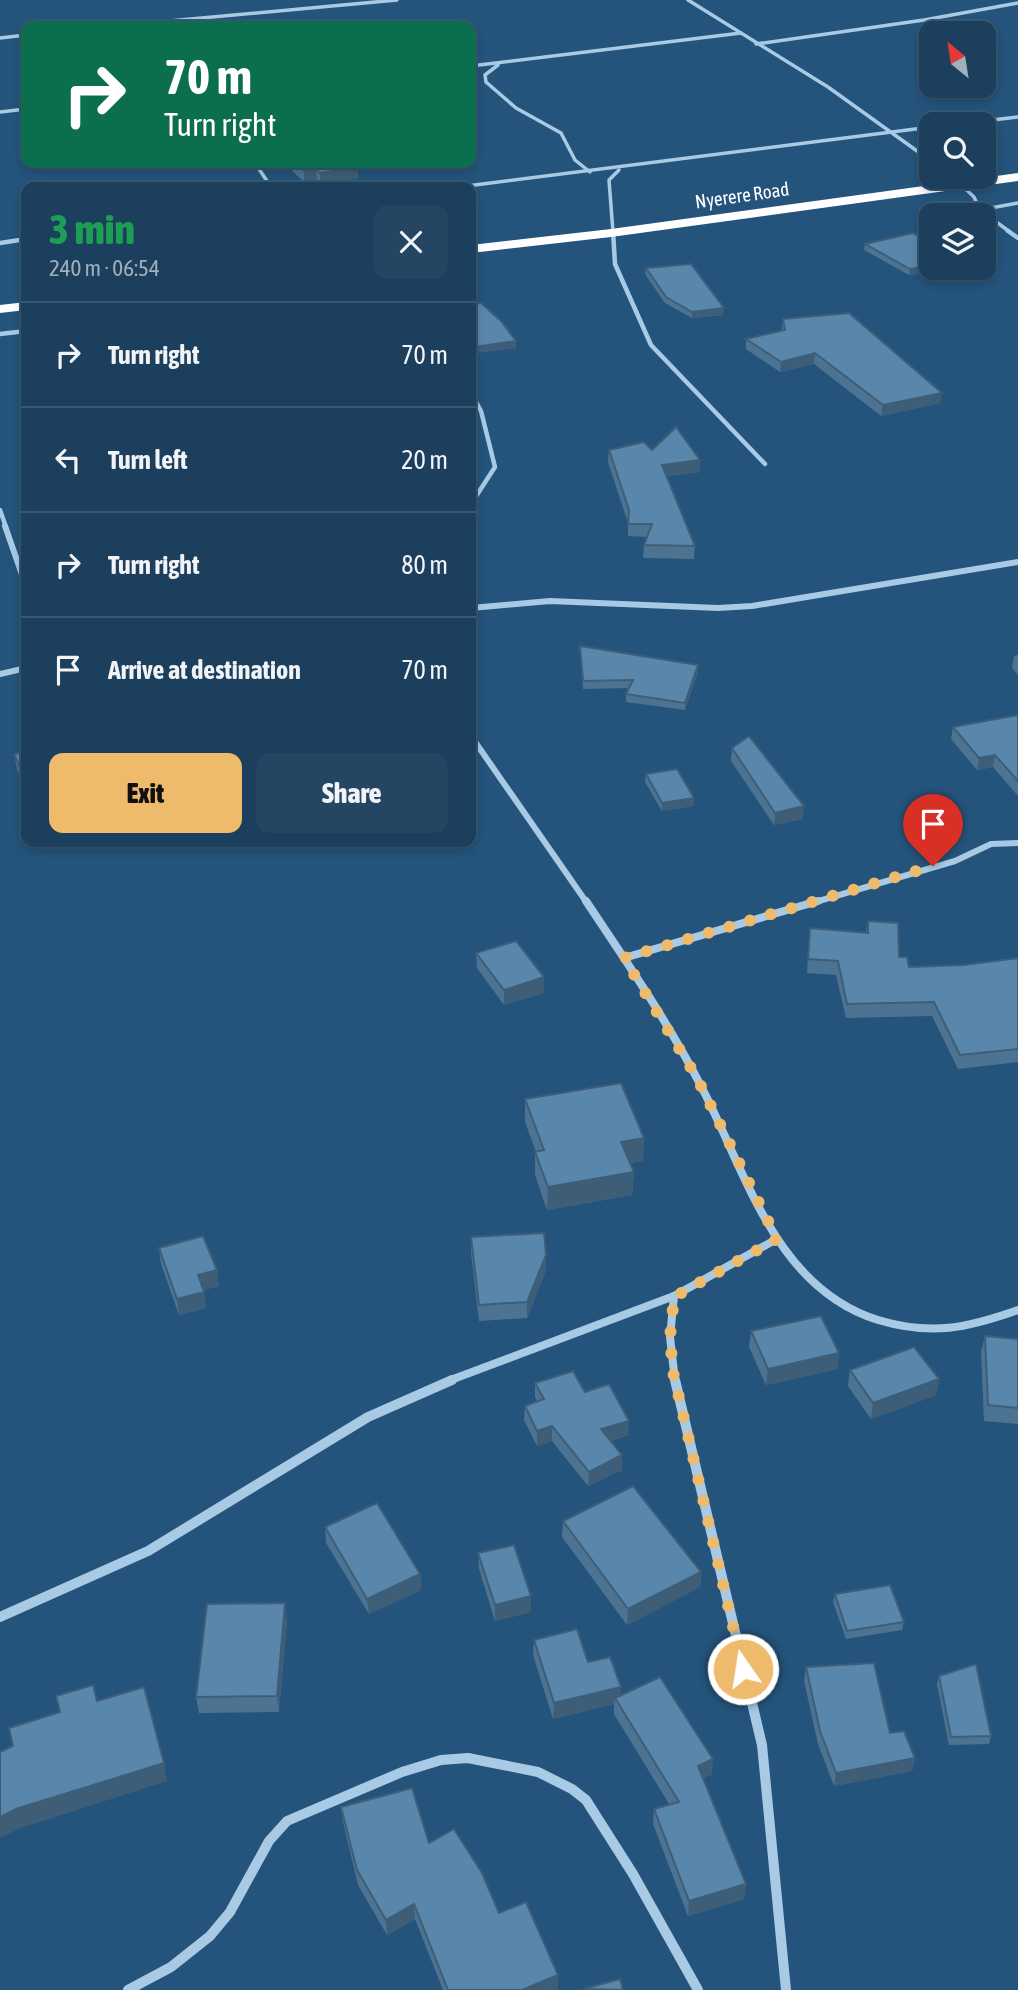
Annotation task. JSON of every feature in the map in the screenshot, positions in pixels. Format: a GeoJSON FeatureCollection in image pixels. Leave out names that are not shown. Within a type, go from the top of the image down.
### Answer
{"type":"FeatureCollection","features":[{"type":"Feature","properties":{"kind":"highway","name":"Nyerere Road"},"geometry":{"type":"LineString","coordinates":[[996,178],[1018,177]]}},
{"type":"Feature","properties":{"kind":"highway","name":"Nyerere Road"},"geometry":{"type":"LineString","coordinates":[[476,249],[611,233],[919,186]]}},
{"type":"Feature","properties":{"kind":"highway"},"geometry":{"type":"LineString","coordinates":[[0,309],[21,307]]}},
{"type":"Feature","properties":{"kind":"street"},"geometry":{"type":"LineString","coordinates":[[168,21],[397,0]]}},
{"type":"Feature","properties":{"kind":"street"},"geometry":{"type":"LineString","coordinates":[[688,0],[828,87],[919,153]]}},
{"type":"Feature","properties":{"kind":"street"},"geometry":{"type":"LineString","coordinates":[[756,44],[936,18],[1018,3]]}},
{"type":"Feature","properties":{"kind":"street"},"geometry":{"type":"LineString","coordinates":[[476,66],[743,33]]}},
{"type":"Feature","properties":{"kind":"street"},"geometry":{"type":"LineString","coordinates":[[0,37],[21,36]]}},
{"type":"Feature","properties":{"kind":"street"},"geometry":{"type":"LineString","coordinates":[[502,63],[485,75],[486,82],[516,107],[561,133],[575,160],[590,172]]}},
{"type":"Feature","properties":{"kind":"street"},"geometry":{"type":"LineString","coordinates":[[0,112],[21,110]]}},
{"type":"Feature","properties":{"kind":"street"},"geometry":{"type":"LineString","coordinates":[[996,120],[1018,117]]}},
{"type":"Feature","properties":{"kind":"street"},"geometry":{"type":"LineString","coordinates":[[476,185],[919,128]]}},
{"type":"Feature","properties":{"kind":"street"},"geometry":{"type":"LineString","coordinates":[[623,168],[611,175],[609,180],[615,264],[651,345],[765,464]]}},
{"type":"Feature","properties":{"kind":"street"},"geometry":{"type":"LineString","coordinates":[[965,189],[975,203]]}},
{"type":"Feature","properties":{"kind":"street"},"geometry":{"type":"LineString","coordinates":[[996,206],[1018,203]]}},
{"type":"Feature","properties":{"kind":"street"},"geometry":{"type":"LineString","coordinates":[[996,221],[1018,238]]}},
{"type":"Feature","properties":{"kind":"street"},"geometry":{"type":"LineString","coordinates":[[0,243],[21,240]]}},
{"type":"Feature","properties":{"kind":"street"},"geometry":{"type":"LineString","coordinates":[[0,334],[21,332]]}},
{"type":"Feature","properties":{"kind":"street"},"geometry":{"type":"LineString","coordinates":[[476,402],[481,411],[495,467],[476,496]]}},
{"type":"Feature","properties":{"kind":"street"},"geometry":{"type":"LineString","coordinates":[[0,510],[21,571]]}},
{"type":"Feature","properties":{"kind":"street"},"geometry":{"type":"LineString","coordinates":[[476,608],[550,601],[734,607],[788,601],[1018,562]]}},
{"type":"Feature","properties":{"kind":"street"},"geometry":{"type":"LineString","coordinates":[[0,674],[21,669]]}},
{"type":"Feature","properties":{"kind":"street"},"geometry":{"type":"LineString","coordinates":[[476,743],[624,958],[697,1078],[777,1239],[825,1295],[848,1310],[867,1317],[913,1330],[938,1332],[970,1327],[1018,1310]]}},
{"type":"Feature","properties":{"kind":"street"},"geometry":{"type":"LineString","coordinates":[[624,958],[955,860],[986,846],[1018,843]]}},
{"type":"Feature","properties":{"kind":"street"},"geometry":{"type":"LineString","coordinates":[[0,1617],[148,1551],[368,1417],[451,1380],[674,1297],[777,1239]]}},
{"type":"Feature","properties":{"kind":"street"},"geometry":{"type":"LineString","coordinates":[[674,1297],[670,1337],[673,1372],[762,1745],[786,1990]]}},
{"type":"Feature","properties":{"kind":"street"},"geometry":{"type":"LineString","coordinates":[[128,1990],[205,1942],[230,1913],[257,1856],[287,1821],[402,1772],[441,1760],[468,1758],[538,1772],[572,1789],[586,1800],[633,1874],[698,1990]]}},
{"type":"Feature","properties":{"kind":"building"},"geometry":{"type":"Polygon","coordinates":[[[301,168],[351,168],[320,173],[316,169],[304,171],[301,168]]]}},
{"type":"Feature","properties":{"kind":"building"},"geometry":{"type":"Polygon","coordinates":[[[913,233],[919,236],[919,268],[910,269],[865,244],[913,233]]]}},
{"type":"Feature","properties":{"kind":"building"},"geometry":{"type":"Polygon","coordinates":[[[691,264],[724,308],[692,312],[666,297],[646,268],[691,264]]]}},
{"type":"Feature","properties":{"kind":"building"},"geometry":{"type":"Polygon","coordinates":[[[481,303],[501,321],[516,341],[476,347],[476,304],[481,303]]]}},
{"type":"Feature","properties":{"kind":"building"},"geometry":{"type":"Polygon","coordinates":[[[849,313],[942,393],[883,405],[815,353],[781,362],[746,339],[785,330],[783,319],[849,313]]]}},
{"type":"Feature","properties":{"kind":"building"},"geometry":{"type":"Polygon","coordinates":[[[676,427],[700,460],[662,465],[695,546],[644,545],[652,524],[628,524],[629,510],[609,450],[644,442],[652,450],[676,427]]]}},
{"type":"Feature","properties":{"kind":"building"},"geometry":{"type":"Polygon","coordinates":[[[580,646],[698,665],[685,703],[626,694],[633,680],[583,681],[580,646]]]}},
{"type":"Feature","properties":{"kind":"building"},"geometry":{"type":"Polygon","coordinates":[[[1018,715],[1018,781],[995,755],[979,758],[953,727],[1018,715]]]}},
{"type":"Feature","properties":{"kind":"building"},"geometry":{"type":"Polygon","coordinates":[[[749,736],[804,806],[775,813],[732,748],[749,736]]]}},
{"type":"Feature","properties":{"kind":"building"},"geometry":{"type":"Polygon","coordinates":[[[21,752],[21,770],[14,754],[21,752]]]}},
{"type":"Feature","properties":{"kind":"building"},"geometry":{"type":"Polygon","coordinates":[[[677,769],[694,798],[662,803],[646,774],[677,769]]]}},
{"type":"Feature","properties":{"kind":"building"},"geometry":{"type":"Polygon","coordinates":[[[868,921],[898,923],[899,957],[907,957],[909,967],[964,965],[1018,958],[1018,1049],[960,1055],[934,1002],[847,1004],[838,961],[808,959],[810,928],[868,933],[868,921]]]}},
{"type":"Feature","properties":{"kind":"building"},"geometry":{"type":"Polygon","coordinates":[[[516,941],[544,977],[504,990],[476,953],[516,941]]]}},
{"type":"Feature","properties":{"kind":"building"},"geometry":{"type":"Polygon","coordinates":[[[621,1083],[644,1138],[621,1142],[634,1172],[548,1187],[535,1152],[544,1150],[525,1099],[621,1083]]]}},
{"type":"Feature","properties":{"kind":"building"},"geometry":{"type":"Polygon","coordinates":[[[544,1233],[546,1255],[527,1302],[479,1305],[471,1237],[544,1233]]]}},
{"type":"Feature","properties":{"kind":"building"},"geometry":{"type":"Polygon","coordinates":[[[203,1236],[217,1270],[198,1275],[204,1292],[177,1299],[159,1248],[203,1236]]]}},
{"type":"Feature","properties":{"kind":"building"},"geometry":{"type":"Polygon","coordinates":[[[821,1316],[839,1353],[768,1369],[751,1331],[821,1316]]]}},
{"type":"Feature","properties":{"kind":"building"},"geometry":{"type":"Polygon","coordinates":[[[985,1336],[1018,1339],[1018,1408],[988,1405],[985,1336]]]}},
{"type":"Feature","properties":{"kind":"building"},"geometry":{"type":"Polygon","coordinates":[[[914,1347],[939,1379],[873,1403],[850,1370],[914,1347]]]}},
{"type":"Feature","properties":{"kind":"building"},"geometry":{"type":"Polygon","coordinates":[[[573,1371],[585,1392],[609,1384],[629,1421],[601,1429],[622,1455],[589,1472],[552,1426],[537,1431],[525,1406],[544,1399],[535,1383],[573,1371]]]}},
{"type":"Feature","properties":{"kind":"building"},"geometry":{"type":"Polygon","coordinates":[[[633,1486],[701,1572],[628,1609],[563,1521],[633,1486]]]}},
{"type":"Feature","properties":{"kind":"building"},"geometry":{"type":"Polygon","coordinates":[[[377,1503],[420,1574],[367,1599],[325,1527],[377,1503]]]}},
{"type":"Feature","properties":{"kind":"building"},"geometry":{"type":"Polygon","coordinates":[[[514,1545],[531,1596],[495,1605],[478,1553],[514,1545]]]}},
{"type":"Feature","properties":{"kind":"building"},"geometry":{"type":"Polygon","coordinates":[[[890,1585],[904,1622],[847,1631],[835,1594],[890,1585]]]}},
{"type":"Feature","properties":{"kind":"building"},"geometry":{"type":"Polygon","coordinates":[[[285,1603],[277,1696],[196,1697],[207,1604],[285,1603]]]}},
{"type":"Feature","properties":{"kind":"building"},"geometry":{"type":"Polygon","coordinates":[[[577,1629],[588,1662],[610,1657],[621,1687],[554,1703],[534,1640],[577,1629]]]}},
{"type":"Feature","properties":{"kind":"building"},"geometry":{"type":"Polygon","coordinates":[[[874,1663],[890,1733],[904,1731],[915,1758],[836,1773],[820,1731],[806,1667],[874,1663]]]}},
{"type":"Feature","properties":{"kind":"building"},"geometry":{"type":"Polygon","coordinates":[[[976,1664],[991,1736],[951,1737],[939,1676],[976,1664]]]}},
{"type":"Feature","properties":{"kind":"building"},"geometry":{"type":"Polygon","coordinates":[[[660,1677],[713,1759],[698,1766],[746,1884],[689,1901],[654,1809],[679,1802],[615,1698],[660,1677]]]}},
{"type":"Feature","properties":{"kind":"building"},"geometry":{"type":"Polygon","coordinates":[[[93,1685],[97,1701],[144,1687],[164,1763],[16,1809],[0,1817],[0,1752],[13,1746],[9,1728],[60,1712],[56,1696],[93,1685]]]}},
{"type":"Feature","properties":{"kind":"building"},"geometry":{"type":"Polygon","coordinates":[[[412,1788],[429,1843],[454,1829],[482,1873],[499,1913],[526,1902],[558,1975],[522,1990],[448,1990],[414,1904],[386,1920],[357,1870],[341,1807],[412,1788]]]}},
{"type":"Feature","properties":{"kind":"building"},"geometry":{"type":"Polygon","coordinates":[[[620,1979],[623,1990],[583,1989],[620,1979]]]}},
{"type":"Feature","properties":{"kind":"route"},"geometry":{"type":"LineString","coordinates":[[743,1669],[688,1441],[673,1372],[670,1337],[674,1297],[777,1239],[697,1078],[624,958],[933,866]]}}]}
